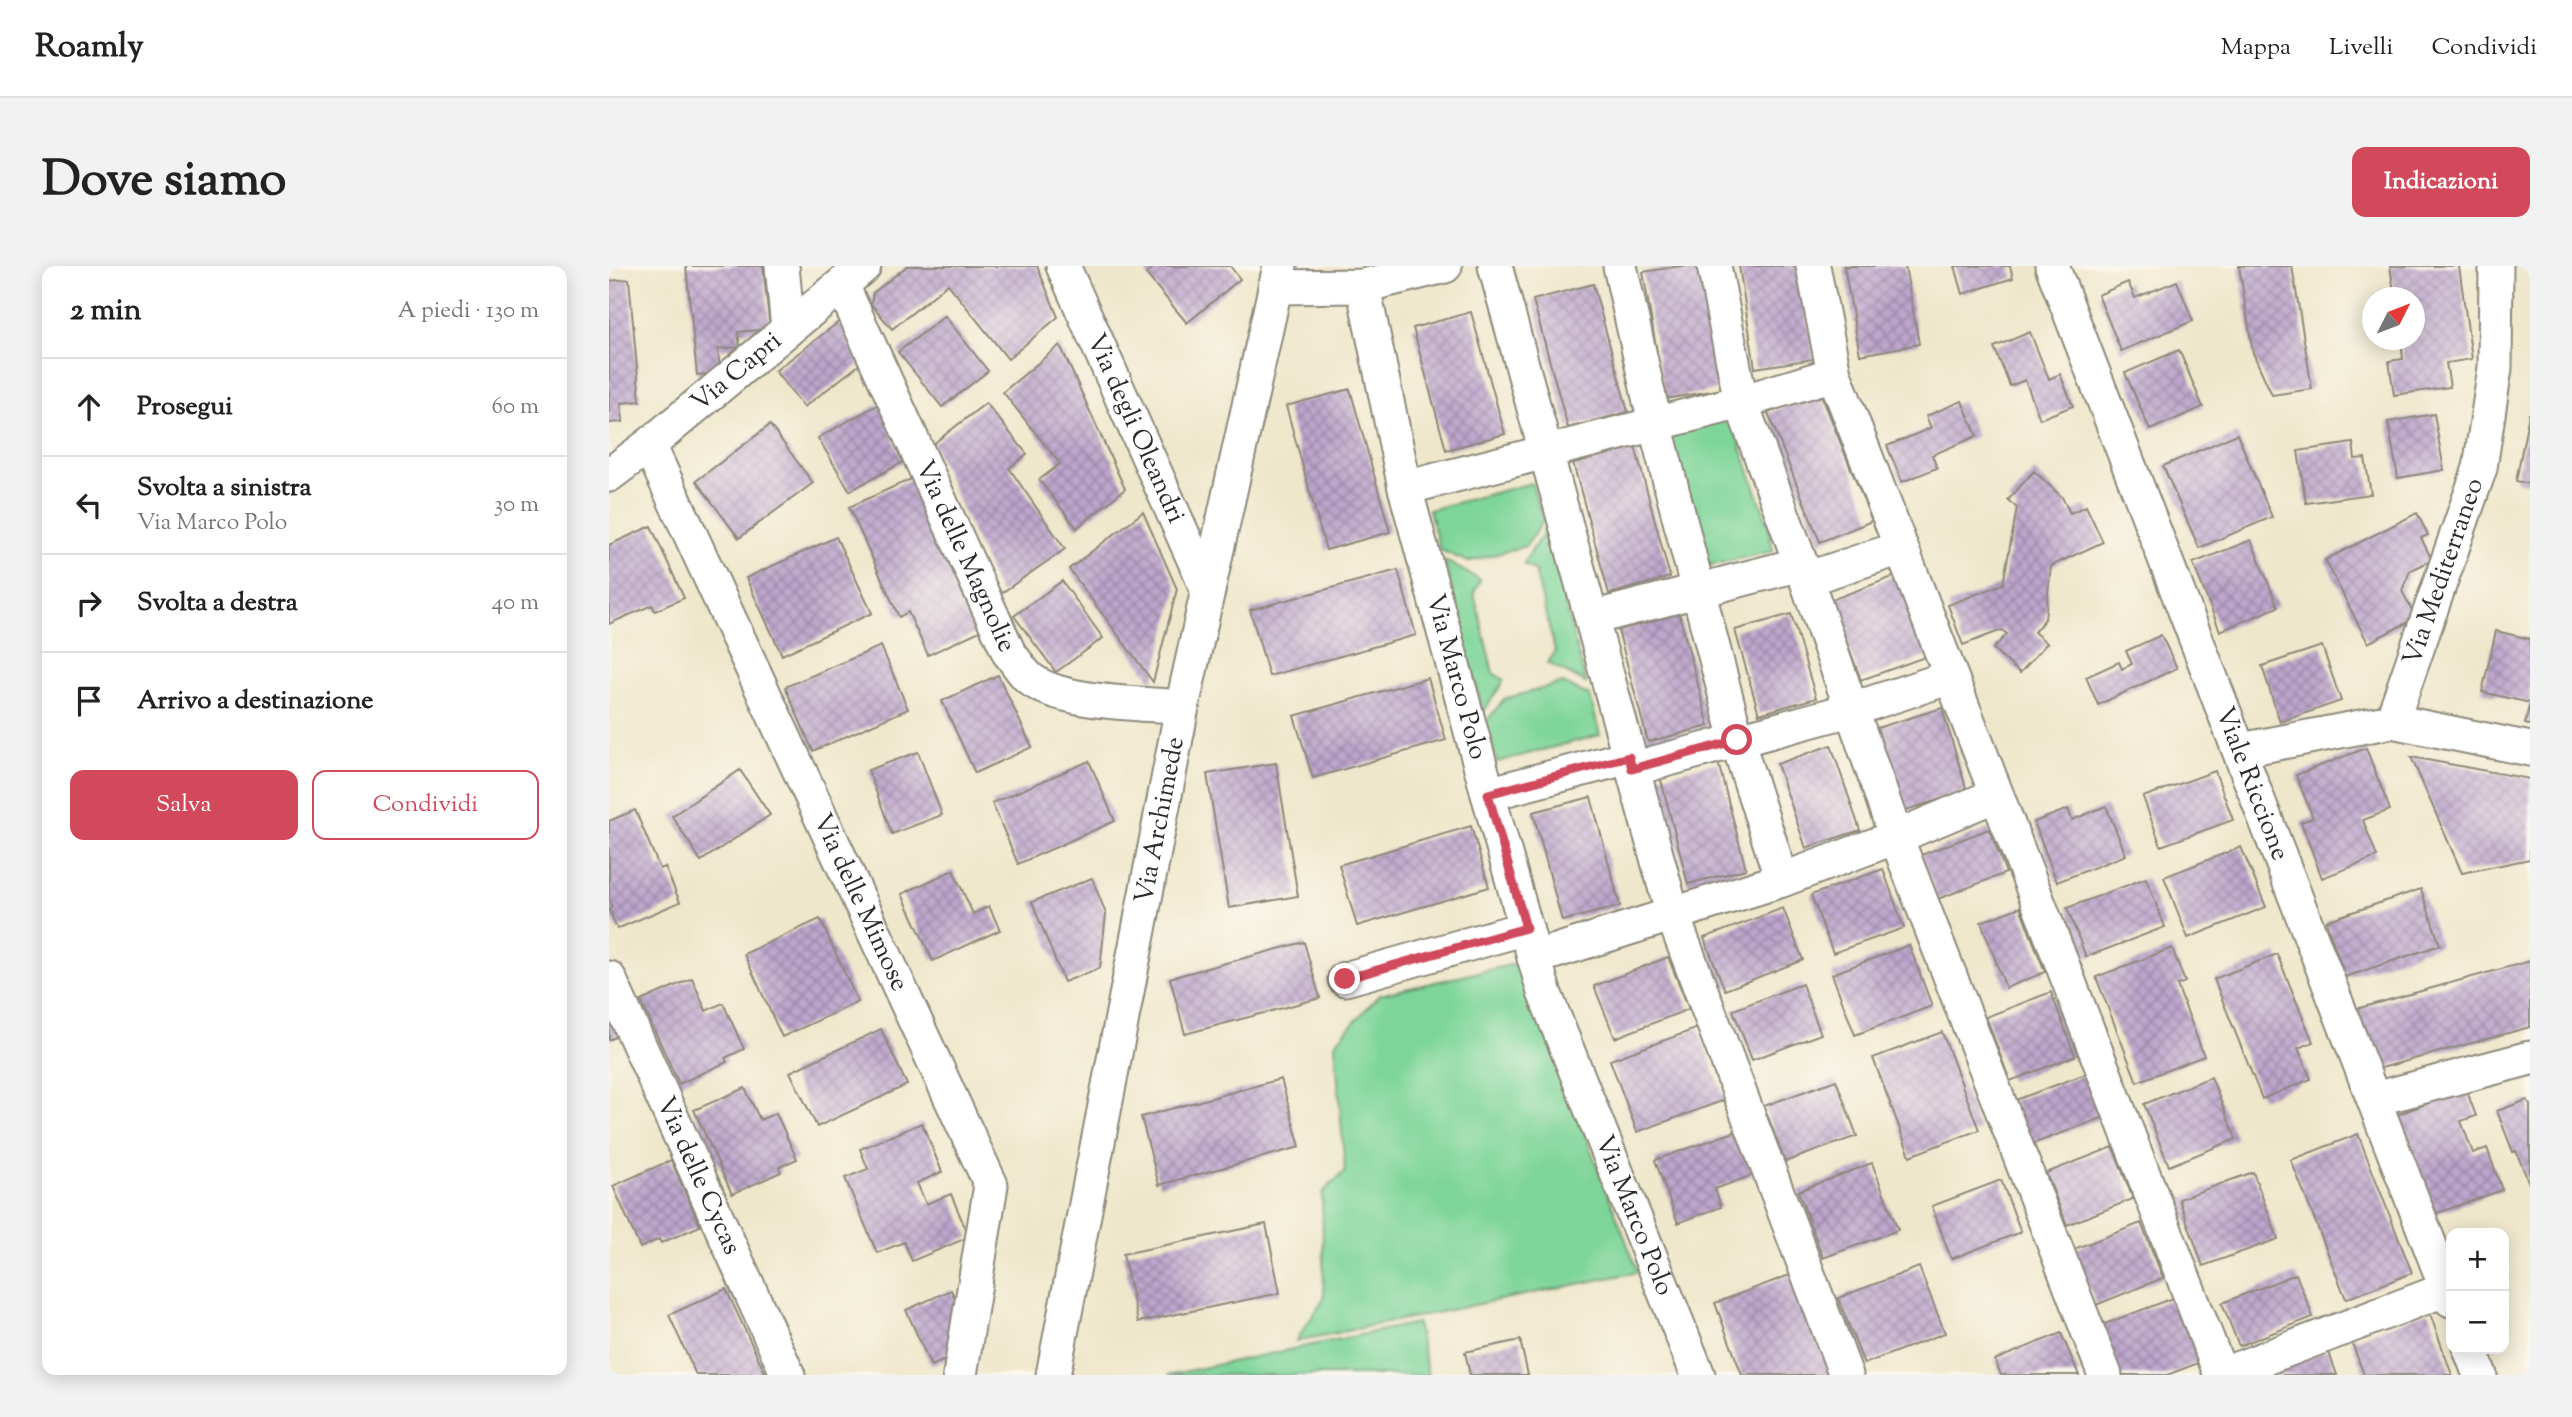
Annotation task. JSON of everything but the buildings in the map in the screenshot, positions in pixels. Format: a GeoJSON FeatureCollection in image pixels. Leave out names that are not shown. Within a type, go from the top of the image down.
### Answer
{"type":"FeatureCollection","features":[{"type":"Feature","properties":{"kind":"street"},"geometry":{"type":"LineString","coordinates":[[782,266],[788,328]]}},
{"type":"Feature","properties":{"kind":"street","name":"Via degli Oleandri"},"geometry":{"type":"LineString","coordinates":[[1063,266],[1208,591]]}},
{"type":"Feature","properties":{"kind":"street"},"geometry":{"type":"LineString","coordinates":[[1278,276],[1363,286],[1445,266]]}},
{"type":"Feature","properties":{"kind":"street"},"geometry":{"type":"LineString","coordinates":[[1495,266],[1673,916],[1846,1375]]}},
{"type":"Feature","properties":{"kind":"street"},"geometry":{"type":"LineString","coordinates":[[1621,266],[1655,424],[1737,740],[1782,880]]}},
{"type":"Feature","properties":{"kind":"street"},"geometry":{"type":"LineString","coordinates":[[1714,266],[1741,402],[1804,572],[1896,837],[2105,1375]]}},
{"type":"Feature","properties":{"kind":"street"},"geometry":{"type":"LineString","coordinates":[[1813,266],[1834,374],[2221,1375],[2446,1295]]}},
{"type":"Feature","properties":{"kind":"street","name":"Viale Riccione"},"geometry":{"type":"LineString","coordinates":[[2052,266],[2448,1291]]}},
{"type":"Feature","properties":{"kind":"street","name":"Via Mediterraneo"},"geometry":{"type":"LineString","coordinates":[[2392,722],[2480,468],[2495,368],[2496,266]]}},
{"type":"Feature","properties":{"kind":"street","name":"Via Capri"},"geometry":{"type":"LineString","coordinates":[[609,475],[649,445],[853,275]]}},
{"type":"Feature","properties":{"kind":"street","name":"Via delle Magnolie"},"geometry":{"type":"LineString","coordinates":[[853,275],[1009,653],[1030,678],[1049,690],[1068,696],[1182,707]]}},
{"type":"Feature","properties":{"kind":"street","name":"Via Archimede"},"geometry":{"type":"LineString","coordinates":[[1053,1375],[1182,707],[1278,276]]}},
{"type":"Feature","properties":{"kind":"street","name":"Via Marco Polo"},"geometry":{"type":"LineString","coordinates":[[1363,286],[1405,488],[1544,992],[1698,1375]]}},
{"type":"Feature","properties":{"kind":"street"},"geometry":{"type":"LineString","coordinates":[[1405,488],[1741,402],[1834,374]]}},
{"type":"Feature","properties":{"kind":"street","name":"Via delle Mimose"},"geometry":{"type":"LineString","coordinates":[[649,445],[991,1185],[960,1375]]}},
{"type":"Feature","properties":{"kind":"street"},"geometry":{"type":"LineString","coordinates":[[1592,618],[1700,591],[1804,572],[1901,548]]}},
{"type":"Feature","properties":{"kind":"street"},"geometry":{"type":"LineString","coordinates":[[1488,794],[1737,740],[1850,710],[1951,677]]}},
{"type":"Feature","properties":{"kind":"street"},"geometry":{"type":"LineString","coordinates":[[2241,750],[2392,722],[2530,750]]}},
{"type":"Feature","properties":{"kind":"street"},"geometry":{"type":"LineString","coordinates":[[1345,979],[1673,916],[1782,880],[1896,837],[1996,795]]}},
{"type":"Feature","properties":{"kind":"street","name":"Via delle Cycas"},"geometry":{"type":"LineString","coordinates":[[609,978],[788,1375]]}},
{"type":"Feature","properties":{"kind":"street"},"geometry":{"type":"LineString","coordinates":[[2375,1099],[2530,1058]]}},
{"type":"Feature","properties":{"kind":"street"},"geometry":{"type":"LineString","coordinates":[[2472,1354],[2480,1375]]}},
{"type":"Feature","properties":{"kind":"green space"},"geometry":{"type":"Polygon","coordinates":[[[1730,416],[1768,524],[1773,551],[1703,567],[1664,435],[1730,416]]]}},
{"type":"Feature","properties":{"kind":"green space"},"geometry":{"type":"Polygon","coordinates":[[[1532,483],[1543,521],[1526,546],[1468,562],[1440,550],[1429,510],[1532,483]]]}},
{"type":"Feature","properties":{"kind":"green space"},"geometry":{"type":"Polygon","coordinates":[[[1545,530],[1586,683],[1548,663],[1555,651],[1535,571],[1523,564],[1545,530]]]}},
{"type":"Feature","properties":{"kind":"green space"},"geometry":{"type":"Polygon","coordinates":[[[1444,560],[1480,580],[1474,593],[1493,673],[1504,680],[1483,713],[1444,560]]]}},
{"type":"Feature","properties":{"kind":"green space"},"geometry":{"type":"Polygon","coordinates":[[[1562,683],[1590,696],[1600,735],[1497,762],[1486,722],[1504,699],[1562,683]]]}},
{"type":"Feature","properties":{"kind":"green space"},"geometry":{"type":"Polygon","coordinates":[[[1519,963],[1638,1272],[1296,1341],[1324,1299],[1322,1193],[1345,1171],[1335,1043],[1379,995],[1519,963]]]}},
{"type":"Feature","properties":{"kind":"green space"},"geometry":{"type":"Polygon","coordinates":[[[1417,1323],[1428,1375],[1168,1375],[1417,1323]]]}},
{"type":"Feature","properties":{"kind":"route"},"geometry":{"type":"LineString","coordinates":[[1345,979],[1526,928],[1488,794],[1629,757],[1632,769],[1737,740]]}}]}
